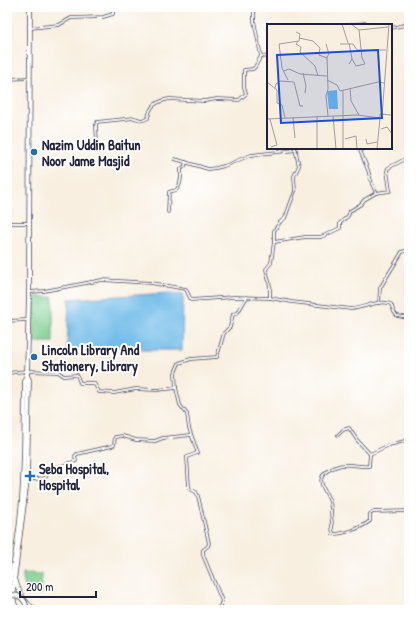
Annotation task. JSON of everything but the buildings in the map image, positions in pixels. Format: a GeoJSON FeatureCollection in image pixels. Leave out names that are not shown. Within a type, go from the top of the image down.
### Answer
{"type":"FeatureCollection","features":[{"type":"Feature","properties":{"kind":"highway"},"geometry":{"type":"LineString","coordinates":[[22,610],[18,609],[14,603],[13,588],[27,480],[29,380],[27,373],[29,292],[30,7]]}},
{"type":"Feature","properties":{"kind":"highway"},"geometry":{"type":"LineString","coordinates":[[7,592],[13,567],[22,500],[24,469],[25,379],[27,373]]}},
{"type":"Feature","properties":{"kind":"highway"},"geometry":{"type":"LineString","coordinates":[[15,576],[20,593],[29,605],[36,610]]}},
{"type":"Feature","properties":{"kind":"highway"},"geometry":{"type":"LineString","coordinates":[[7,596],[19,596],[25,600],[28,609]]}},
{"type":"Feature","properties":{"kind":"highway"},"geometry":{"type":"LineString","coordinates":[[7,602],[14,603]]}},
{"type":"Feature","properties":{"kind":"street"},"geometry":{"type":"LineString","coordinates":[[30,28],[59,25],[71,18],[103,17],[113,14],[114,7]]}},
{"type":"Feature","properties":{"kind":"street"},"geometry":{"type":"LineString","coordinates":[[97,144],[97,122],[134,118],[137,120],[144,120],[148,118],[149,109],[153,105],[169,99],[205,101],[217,99],[239,100],[246,94],[244,87],[244,70],[253,69],[256,67],[261,56],[254,21],[254,7]]}},
{"type":"Feature","properties":{"kind":"street"},"geometry":{"type":"LineString","coordinates":[[356,24],[366,24]]}},
{"type":"Feature","properties":{"kind":"street"},"geometry":{"type":"LineString","coordinates":[[392,28],[409,24]]}},
{"type":"Feature","properties":{"kind":"street"},"geometry":{"type":"LineString","coordinates":[[261,56],[267,57]]}},
{"type":"Feature","properties":{"kind":"street"},"geometry":{"type":"LineString","coordinates":[[7,79],[30,78]]}},
{"type":"Feature","properties":{"kind":"street"},"geometry":{"type":"LineString","coordinates":[[175,159],[208,169],[224,166],[251,155],[296,149],[299,166],[294,176],[295,192],[285,218],[280,222],[274,231],[271,263],[266,270],[270,286],[270,298]]}},
{"type":"Feature","properties":{"kind":"street"},"geometry":{"type":"LineString","coordinates":[[359,149],[376,193]]}},
{"type":"Feature","properties":{"kind":"street"},"geometry":{"type":"LineString","coordinates":[[274,242],[322,237],[338,229],[340,227],[340,223],[348,216],[350,210],[376,193],[390,191],[387,171],[388,168],[409,157]]}},
{"type":"Feature","properties":{"kind":"street"},"geometry":{"type":"LineString","coordinates":[[168,212],[169,192],[178,186],[181,169],[185,166],[186,162]]}},
{"type":"Feature","properties":{"kind":"street"},"geometry":{"type":"LineString","coordinates":[[7,223],[29,223]]}},
{"type":"Feature","properties":{"kind":"street"},"geometry":{"type":"LineString","coordinates":[[379,303],[380,288],[402,252],[409,251]]}},
{"type":"Feature","properties":{"kind":"street"},"geometry":{"type":"LineString","coordinates":[[29,292],[44,292],[102,280],[151,282],[186,289],[191,300],[247,297],[270,298],[351,309],[379,303],[388,303],[391,304],[397,316],[409,318]]}},
{"type":"Feature","properties":{"kind":"street"},"geometry":{"type":"LineString","coordinates":[[215,610],[220,606],[222,601],[203,555],[203,550],[209,543],[198,496],[196,492],[189,487],[187,457],[197,451],[189,428],[187,414],[184,408],[180,405],[176,388],[175,373],[179,363],[192,359],[212,358],[217,356],[224,333],[230,327],[233,314],[238,312],[247,297]]}},
{"type":"Feature","properties":{"kind":"street"},"geometry":{"type":"LineString","coordinates":[[7,321],[28,320]]}},
{"type":"Feature","properties":{"kind":"street"},"geometry":{"type":"LineString","coordinates":[[7,373],[58,372],[64,376],[77,376],[80,382],[94,383],[99,392],[114,394],[136,389],[157,390],[176,388]]}},
{"type":"Feature","properties":{"kind":"street"},"geometry":{"type":"LineString","coordinates":[[338,435],[343,430],[349,428],[357,440],[370,454],[369,466],[360,467],[344,465],[335,467],[321,476],[321,481],[330,503],[334,534],[365,525],[370,521],[370,514],[373,512],[409,511]]}},
{"type":"Feature","properties":{"kind":"street"},"geometry":{"type":"LineString","coordinates":[[27,480],[44,478],[48,471],[76,461],[76,454],[112,446],[114,445],[115,437],[123,436],[136,440],[154,441],[163,438],[191,435]]}},
{"type":"Feature","properties":{"kind":"street"},"geometry":{"type":"LineString","coordinates":[[370,454],[389,445],[409,440]]}},
{"type":"Feature","properties":{"kind":"green space"},"geometry":{"type":"Polygon","coordinates":[[[34,297],[53,297],[53,342],[34,342],[34,297]]]}},
{"type":"Feature","properties":{"kind":"green space"},"geometry":{"type":"Polygon","coordinates":[[[23,573],[42,574],[41,594],[27,593],[23,573]]]}},
{"type":"Feature","properties":{"kind":"water"},"geometry":{"type":"Polygon","coordinates":[[[170,293],[183,294],[182,350],[67,350],[69,299],[170,293]]]}},
{"type":"Feature","properties":{"kind":"place","name":"Nazim Uddin Baitun Noor Jame Masjid"},"geometry":{"type":"Point","coordinates":[34,152]}},
{"type":"Feature","properties":{"kind":"place","name":"Lincoln Library And Stationery, Library"},"geometry":{"type":"Point","coordinates":[34,357]}},
{"type":"Feature","properties":{"kind":"place","name":"Seba Hospital, Hospital"},"geometry":{"type":"Point","coordinates":[30,476]}}]}
